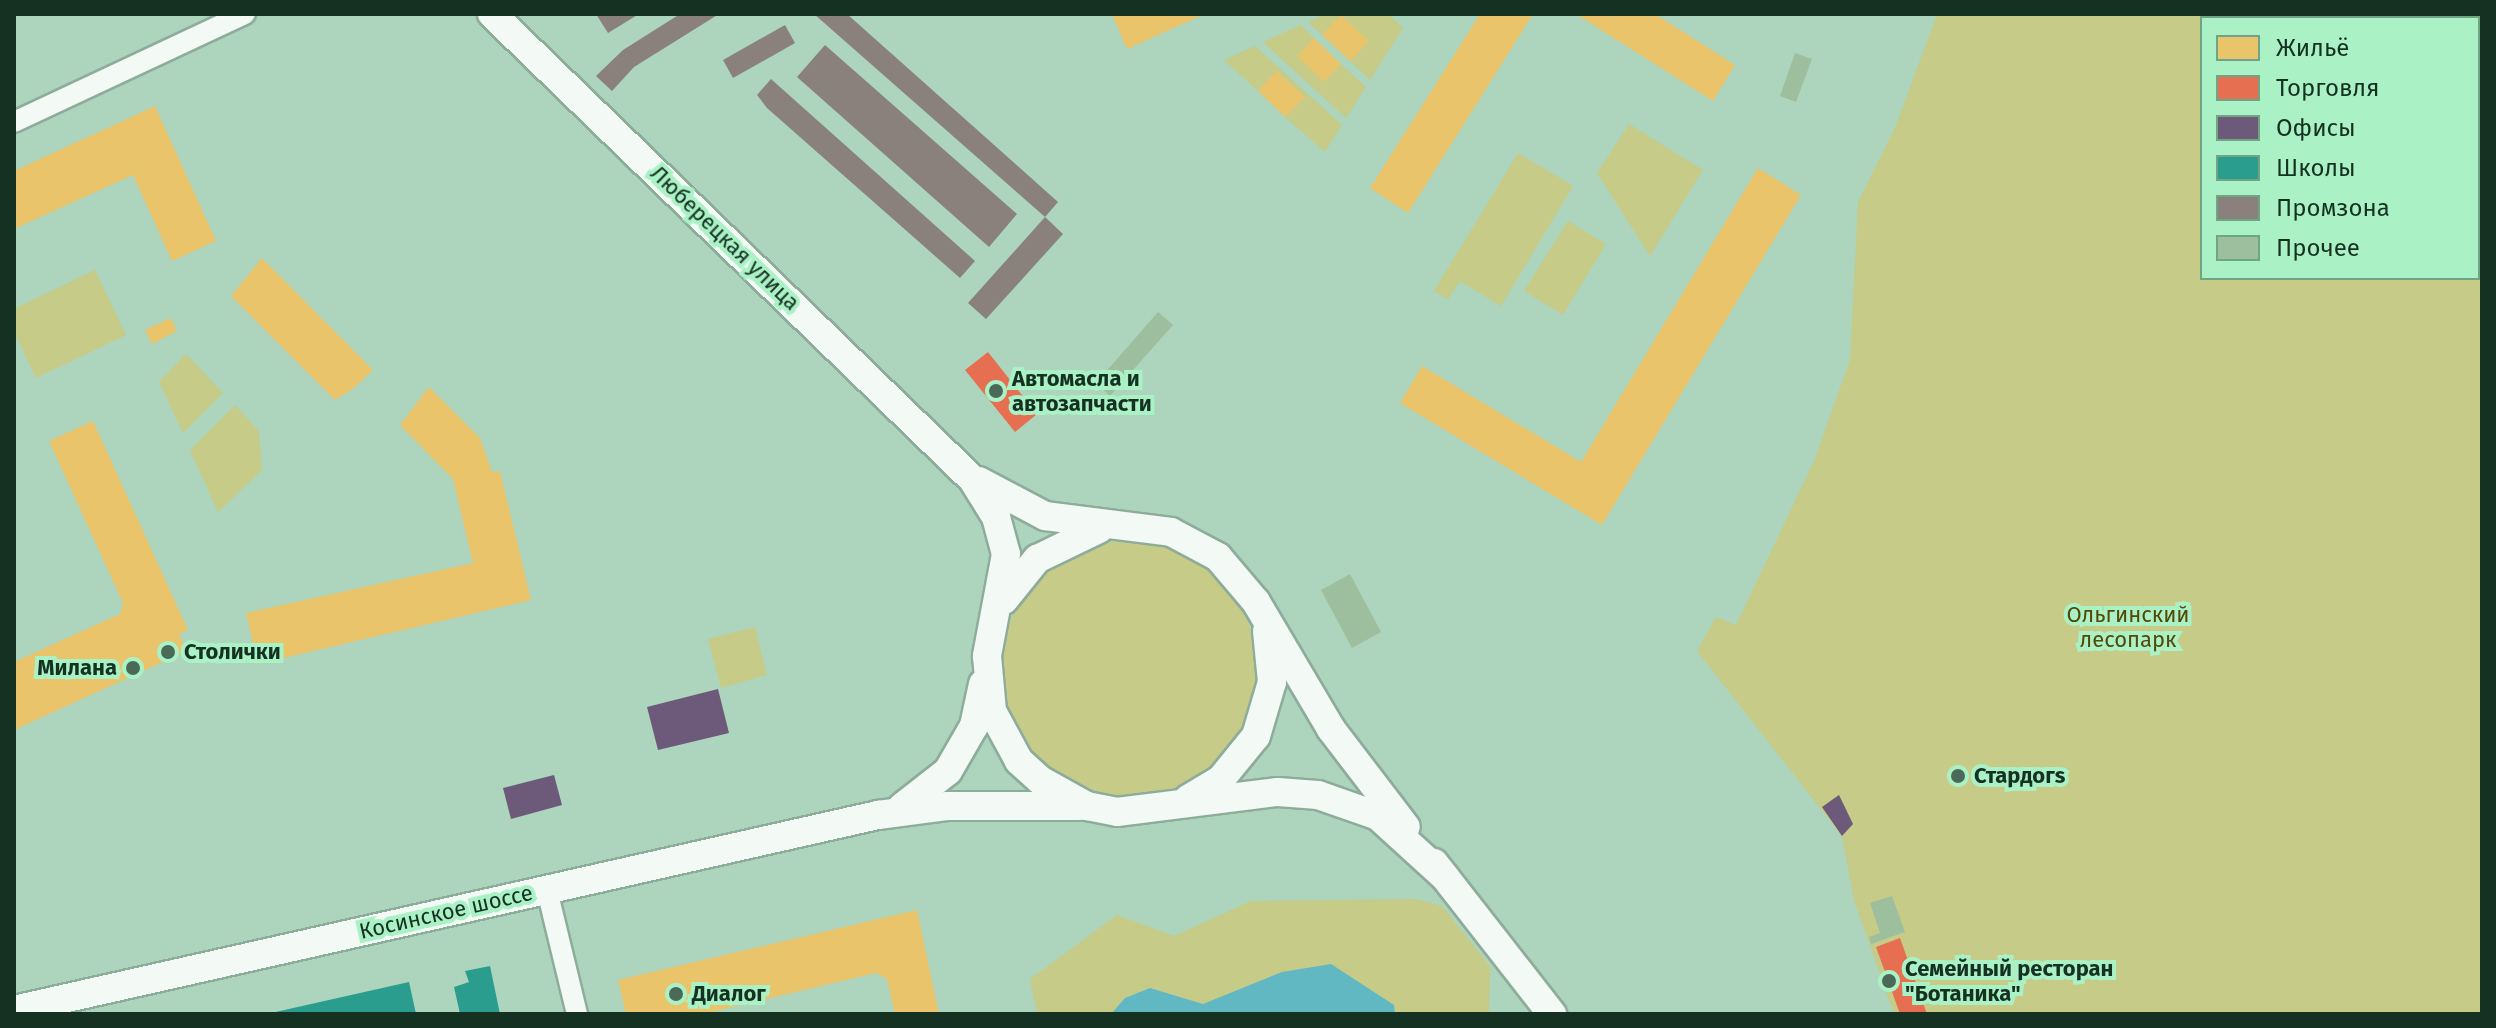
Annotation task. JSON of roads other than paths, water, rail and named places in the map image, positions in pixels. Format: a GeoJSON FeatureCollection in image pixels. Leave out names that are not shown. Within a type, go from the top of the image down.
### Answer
{"type":"FeatureCollection","features":[{"type":"Feature","properties":{"kind":"main road","name":"Люберецкая улица"},"geometry":{"type":"LineString","coordinates":[[492,14],[957,462]]}},
{"type":"Feature","properties":{"kind":"main road"},"geometry":{"type":"LineString","coordinates":[[957,462],[1023,507],[1068,523],[1116,526],[1195,542],[1239,577],[1331,729],[1552,1014]]}},
{"type":"Feature","properties":{"kind":"main road"},"geometry":{"type":"LineString","coordinates":[[957,462],[1003,536],[1006,574],[987,656],[992,711],[1019,761],[1087,806],[1130,812],[1318,795],[1378,816],[1444,876]]}},
{"type":"Feature","properties":{"kind":"main road"},"geometry":{"type":"LineString","coordinates":[[992,628],[1037,559],[1062,542],[1116,526]]}},
{"type":"Feature","properties":{"kind":"main road"},"geometry":{"type":"LineString","coordinates":[[1172,806],[1221,779],[1266,711],[1272,653],[1256,602]]}},
{"type":"Feature","properties":{"kind":"main road","name":"Косинское шоссе"},"geometry":{"type":"LineString","coordinates":[[878,815],[919,798],[948,771],[974,726],[987,656]]}},
{"type":"Feature","properties":{"kind":"main road","name":"Косинское шоссе"},"geometry":{"type":"LineString","coordinates":[[14,1010],[878,815],[948,806],[1087,806]]}},
{"type":"Feature","properties":{"kind":"street"},"geometry":{"type":"LineString","coordinates":[[14,122],[245,14]]}},
{"type":"Feature","properties":{"kind":"street"},"geometry":{"type":"LineString","coordinates":[[547,890],[577,1014]]}},
{"type":"Feature","properties":{"kind":"water"},"geometry":{"type":"Polygon","coordinates":[[[1331,964],[1394,1005],[1395,1014],[1111,1014],[1125,998],[1150,988],[1203,1004],[1282,972],[1331,964]]]}},
{"type":"Feature","properties":{"kind":"place","name":"Автомасла и автозапчасти"},"geometry":{"type":"Point","coordinates":[996,391]}},
{"type":"Feature","properties":{"kind":"place","name":"Столички"},"geometry":{"type":"Point","coordinates":[168,652]}},
{"type":"Feature","properties":{"kind":"place","name":"Милана"},"geometry":{"type":"Point","coordinates":[133,668]}},
{"type":"Feature","properties":{"kind":"place","name":"Стардогs"},"geometry":{"type":"Point","coordinates":[1958,776]}},
{"type":"Feature","properties":{"kind":"place","name":"Семейный ресторан \"Ботаника\""},"geometry":{"type":"Point","coordinates":[1889,981]}},
{"type":"Feature","properties":{"kind":"place","name":"Диалог"},"geometry":{"type":"Point","coordinates":[676,994]}},
{"type":"Feature","properties":{"kind":"park label","name":"Ольгинский лесопарк"},"geometry":{"type":"Point","coordinates":[2128,626]}}]}
